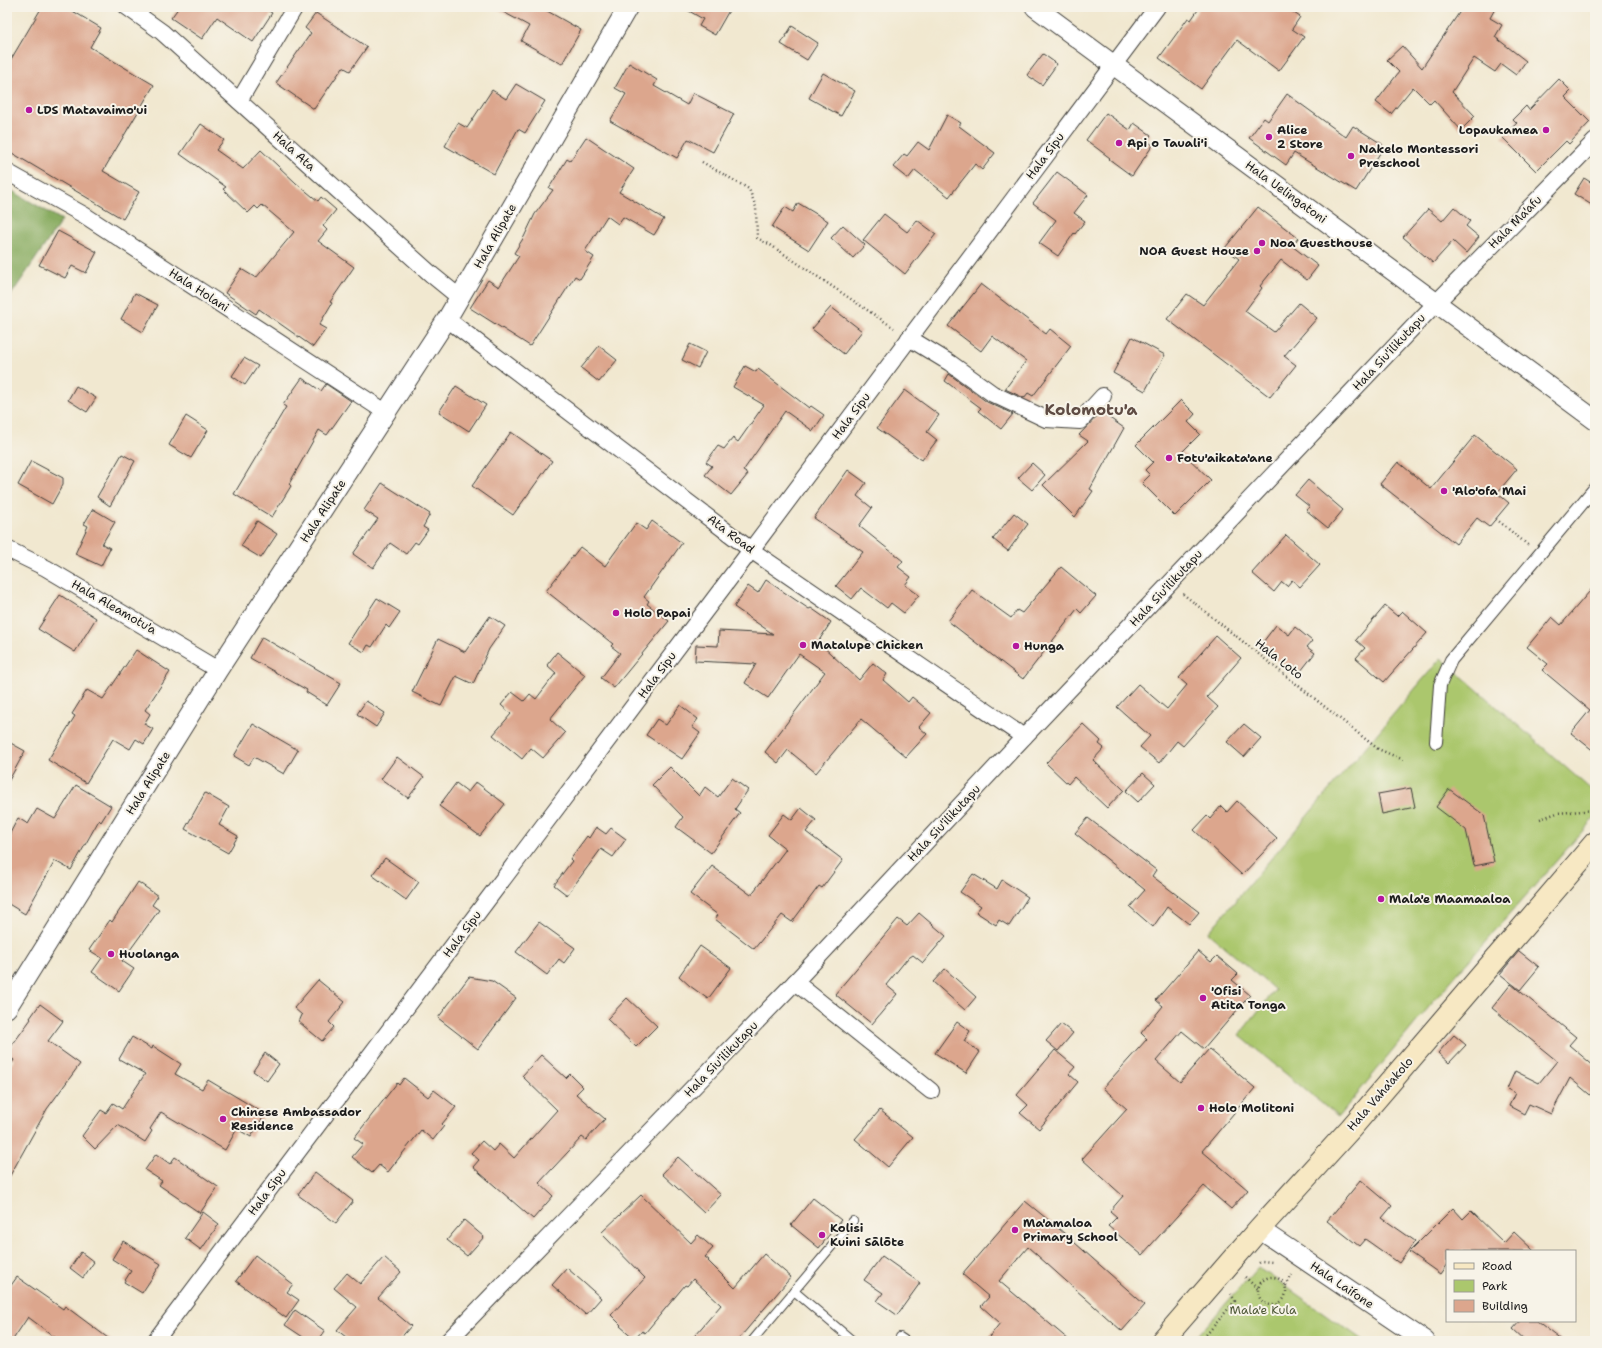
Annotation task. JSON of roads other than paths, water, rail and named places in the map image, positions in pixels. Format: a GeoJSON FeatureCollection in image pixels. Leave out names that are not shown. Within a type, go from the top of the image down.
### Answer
{"type":"FeatureCollection","features":[{"type":"Feature","properties":{"kind":"main road","name":"Hala Vaha'akolo"},"geometry":{"type":"LineString","coordinates":[[1162,1341],[1259,1229],[1351,1128],[1595,843]]}},
{"type":"Feature","properties":{"kind":"street","name":"Hala Ata"},"geometry":{"type":"LineString","coordinates":[[127,7],[162,32],[432,275],[459,297]]}},
{"type":"Feature","properties":{"kind":"street"},"geometry":{"type":"LineString","coordinates":[[239,101],[295,7]]}},
{"type":"Feature","properties":{"kind":"street","name":"Hala Alipate"},"geometry":{"type":"LineString","coordinates":[[7,1008],[218,670],[447,319],[628,7]]}},
{"type":"Feature","properties":{"kind":"street","name":"Hala Uelingatoni"},"geometry":{"type":"LineString","coordinates":[[1035,7],[1595,420]]}},
{"type":"Feature","properties":{"kind":"street","name":"Hala Sipu"},"geometry":{"type":"LineString","coordinates":[[155,1341],[751,550],[1156,7]]}},
{"type":"Feature","properties":{"kind":"street","name":"Hala Ma'afu"},"geometry":{"type":"LineString","coordinates":[[1436,303],[1595,141]]}},
{"type":"Feature","properties":{"kind":"street","name":"Hala Holani"},"geometry":{"type":"LineString","coordinates":[[7,172],[84,215],[387,413]]}},
{"type":"Feature","properties":{"kind":"street","name":"Hala Siu'ilikutapu"},"geometry":{"type":"LineString","coordinates":[[448,1341],[795,982],[1024,737],[1436,303]]}},
{"type":"Feature","properties":{"kind":"street","name":"Ata Road"},"geometry":{"type":"LineString","coordinates":[[447,319],[751,550],[1024,737]]}},
{"type":"Feature","properties":{"kind":"street"},"geometry":{"type":"LineString","coordinates":[[909,338],[950,363],[993,394],[1046,419],[1080,421],[1103,396]]}},
{"type":"Feature","properties":{"kind":"street"},"geometry":{"type":"LineString","coordinates":[[1436,742],[1440,685],[1451,660],[1595,488]]}},
{"type":"Feature","properties":{"kind":"street","name":"Hala Aleamotu'a"},"geometry":{"type":"LineString","coordinates":[[7,549],[46,568],[218,670]]}},
{"type":"Feature","properties":{"kind":"street"},"geometry":{"type":"LineString","coordinates":[[795,982],[931,1091]]}},
{"type":"Feature","properties":{"kind":"street","name":"Hala Laifone"},"geometry":{"type":"LineString","coordinates":[[1259,1229],[1425,1341]]}},
{"type":"Feature","properties":{"kind":"lane"},"geometry":{"type":"LineString","coordinates":[[752,1341],[853,1221]]}},
{"type":"Feature","properties":{"kind":"lane"},"geometry":{"type":"LineString","coordinates":[[794,1291],[853,1341]]}},
{"type":"Feature","properties":{"kind":"place","name":"LDS Matavaimo'ui"},"geometry":{"type":"Point","coordinates":[29,110]}},
{"type":"Feature","properties":{"kind":"place","name":"Lopaukamea"},"geometry":{"type":"Point","coordinates":[1546,130]}},
{"type":"Feature","properties":{"kind":"place","name":"Alice 2 Store"},"geometry":{"type":"Point","coordinates":[1269,137]}},
{"type":"Feature","properties":{"kind":"place","name":"Api o Tauali'i"},"geometry":{"type":"Point","coordinates":[1119,143]}},
{"type":"Feature","properties":{"kind":"place","name":"Nakelo Montessori Preschool"},"geometry":{"type":"Point","coordinates":[1351,156]}},
{"type":"Feature","properties":{"kind":"place","name":"Noa Guesthouse"},"geometry":{"type":"Point","coordinates":[1262,243]}},
{"type":"Feature","properties":{"kind":"place","name":"NOA Guest House"},"geometry":{"type":"Point","coordinates":[1257,251]}},
{"type":"Feature","properties":{"kind":"place","name":"Fotu'aikata'ane"},"geometry":{"type":"Point","coordinates":[1169,458]}},
{"type":"Feature","properties":{"kind":"place","name":"'Alo'ofa Mai"},"geometry":{"type":"Point","coordinates":[1444,491]}},
{"type":"Feature","properties":{"kind":"place","name":"Holo Papai"},"geometry":{"type":"Point","coordinates":[616,613]}},
{"type":"Feature","properties":{"kind":"place","name":"Matalupe Chicken"},"geometry":{"type":"Point","coordinates":[803,645]}},
{"type":"Feature","properties":{"kind":"place","name":"Hunga"},"geometry":{"type":"Point","coordinates":[1016,646]}},
{"type":"Feature","properties":{"kind":"place","name":"Mala'e Maamaaloa"},"geometry":{"type":"Point","coordinates":[1381,899]}},
{"type":"Feature","properties":{"kind":"place","name":"Huolanga"},"geometry":{"type":"Point","coordinates":[111,954]}},
{"type":"Feature","properties":{"kind":"place","name":"'Ofisi Atita Tonga"},"geometry":{"type":"Point","coordinates":[1203,998]}},
{"type":"Feature","properties":{"kind":"place","name":"Holo Molitoni"},"geometry":{"type":"Point","coordinates":[1201,1108]}},
{"type":"Feature","properties":{"kind":"place","name":"Chinese Ambassador Residence"},"geometry":{"type":"Point","coordinates":[223,1119]}},
{"type":"Feature","properties":{"kind":"place","name":"Ma'amaloa Primary School"},"geometry":{"type":"Point","coordinates":[1015,1230]}},
{"type":"Feature","properties":{"kind":"place","name":"Kolisi Kuini Sālōte"},"geometry":{"type":"Point","coordinates":[822,1235]}},
{"type":"Feature","properties":{"kind":"district","name":"Kolomotu'a"},"geometry":{"type":"Point","coordinates":[1091,409]}},
{"type":"Feature","properties":{"kind":"park label","name":"Mala'e Kula"},"geometry":{"type":"Point","coordinates":[1263,1310]}}]}
